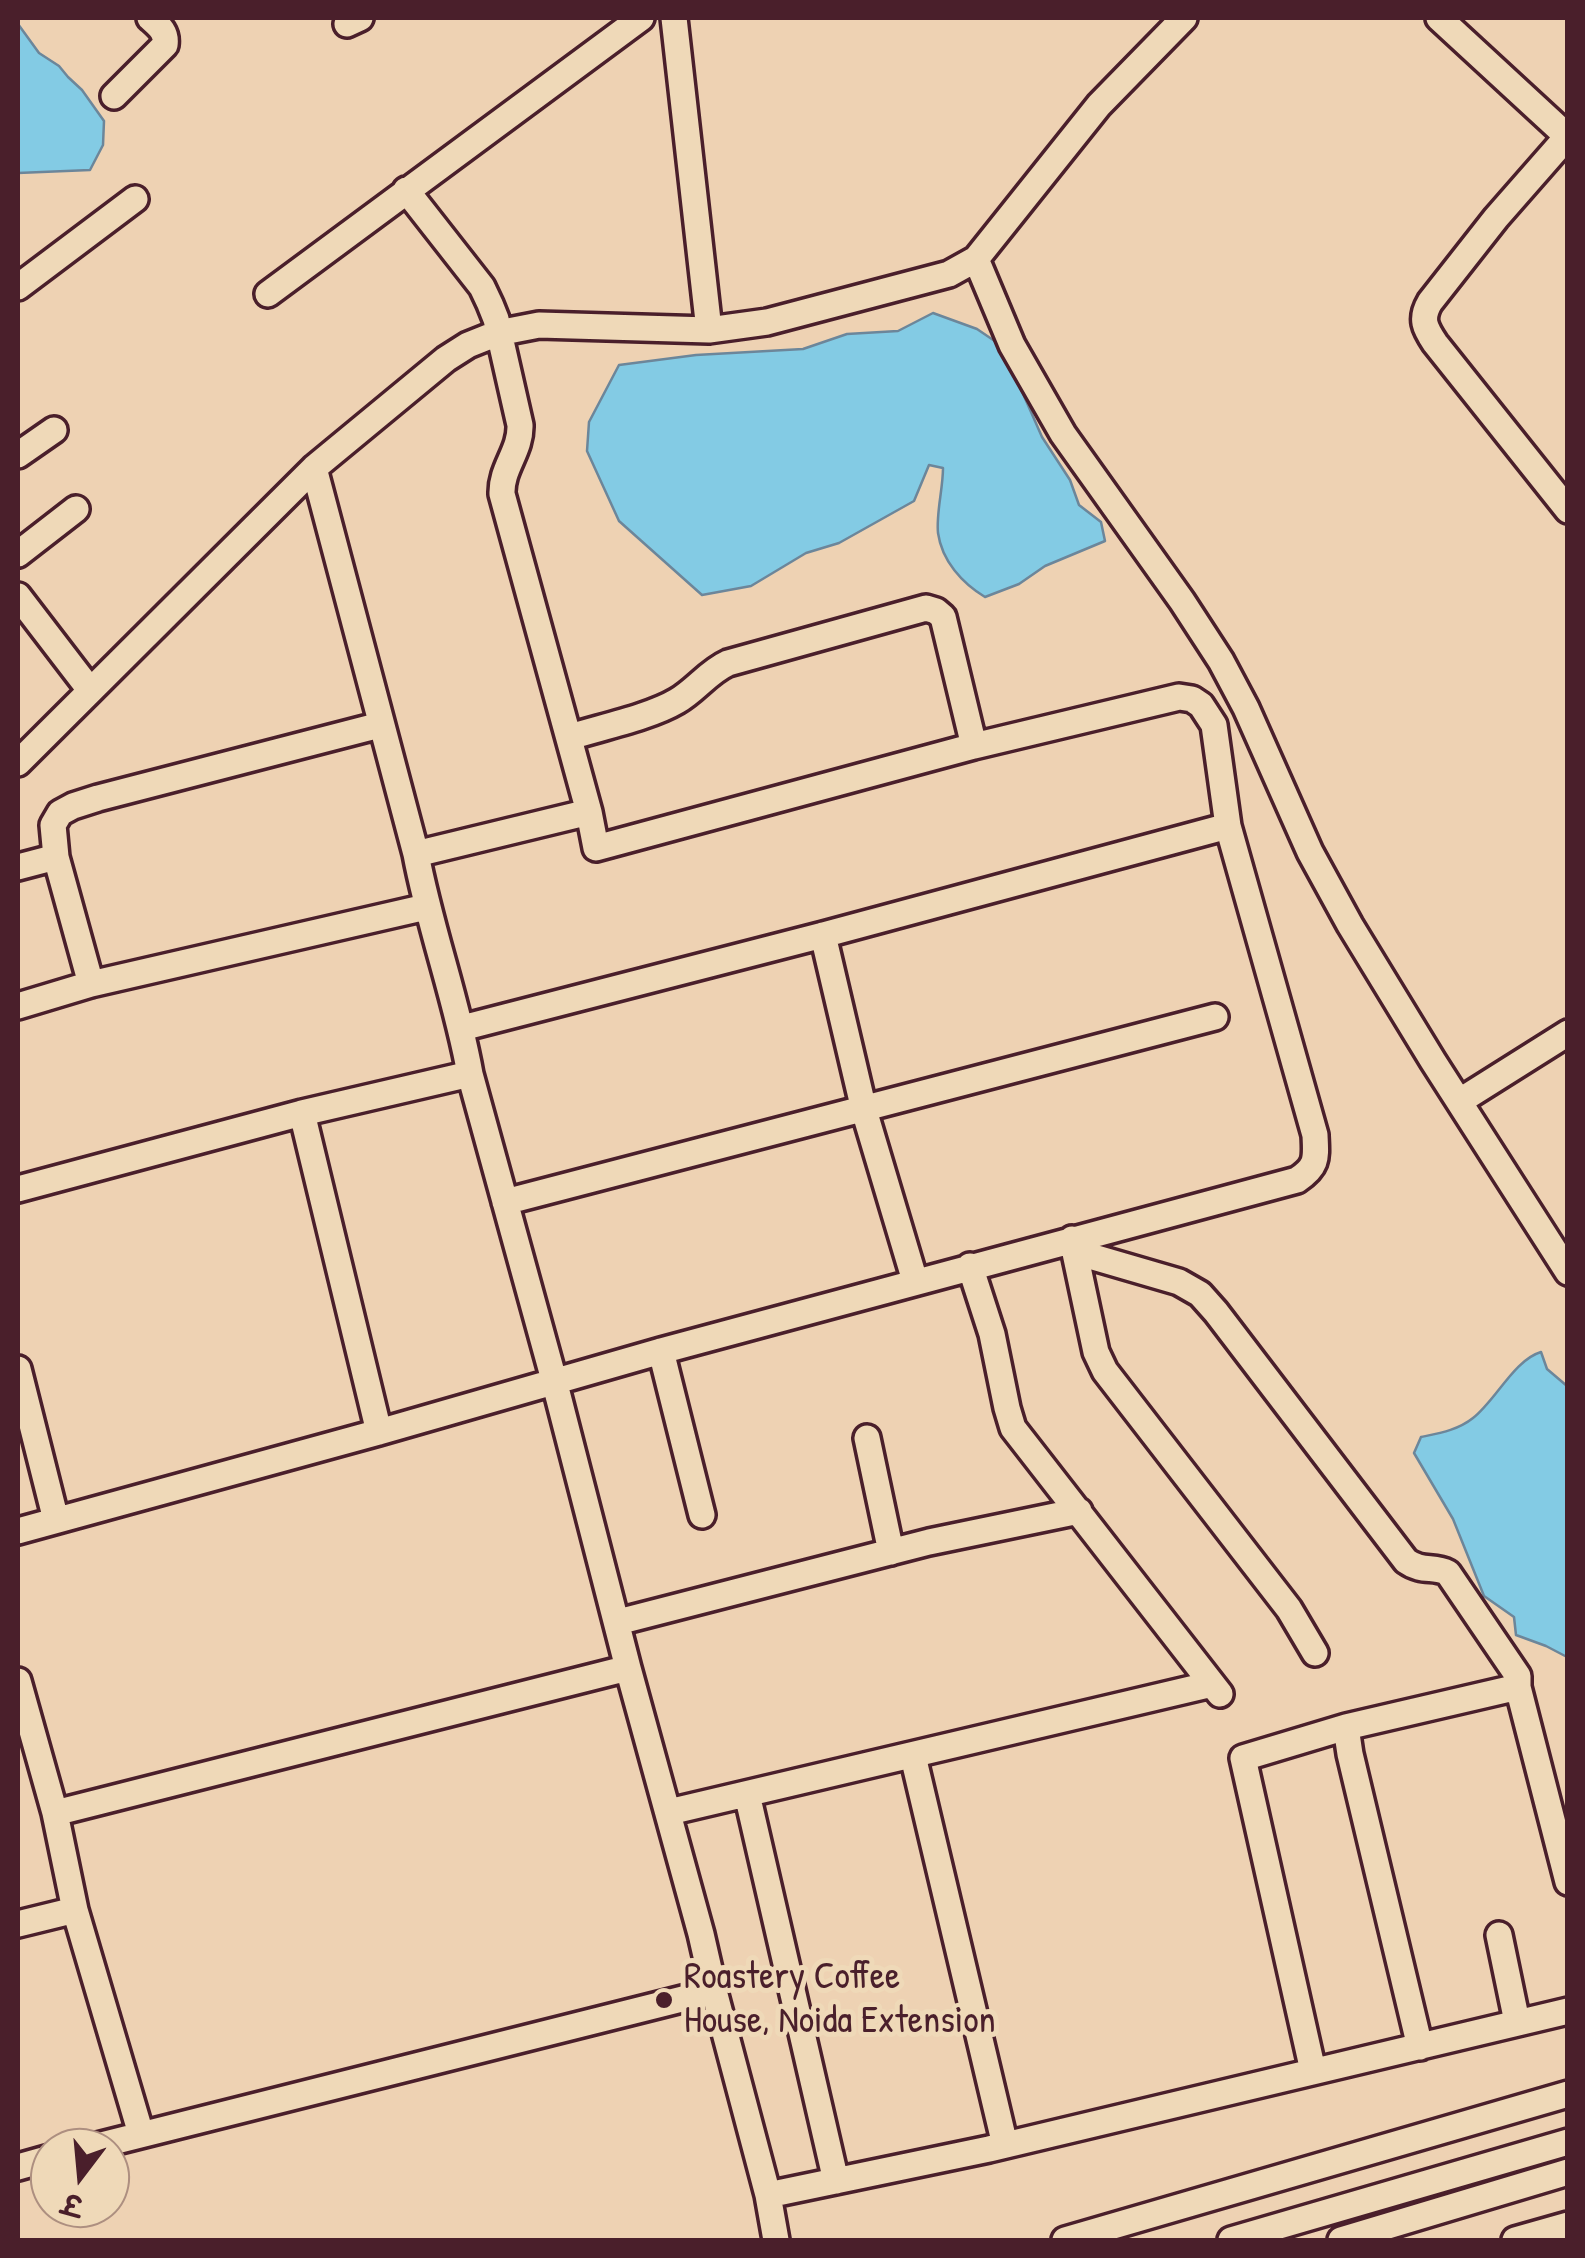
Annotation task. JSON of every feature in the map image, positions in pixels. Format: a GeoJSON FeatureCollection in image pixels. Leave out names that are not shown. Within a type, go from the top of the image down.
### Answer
{"type":"FeatureCollection","features":[{"type":"Feature","properties":{"kind":"street"},"geometry":{"type":"LineString","coordinates":[[114,96],[165,46],[162,29],[150,18]]}},
{"type":"Feature","properties":{"kind":"street"},"geometry":{"type":"LineString","coordinates":[[268,294],[640,18]]}},
{"type":"Feature","properties":{"kind":"street"},"geometry":{"type":"LineString","coordinates":[[674,18],[708,330]]}},
{"type":"Feature","properties":{"kind":"street"},"geometry":{"type":"LineString","coordinates":[[18,764],[314,468],[446,358],[498,333],[540,325],[708,330],[766,322],[949,274],[976,258],[1099,105],[1184,18]]}},
{"type":"Feature","properties":{"kind":"street"},"geometry":{"type":"LineString","coordinates":[[1439,18],[1567,137],[1430,302],[1423,321],[1435,343],[1568,510]]}},
{"type":"Feature","properties":{"kind":"street"},"geometry":{"type":"LineString","coordinates":[[18,1531],[970,1266],[1074,1246],[1297,1180],[1310,1171],[1316,1157],[1315,1135],[1228,826],[1214,725],[1192,699],[1179,698],[974,746],[596,848],[570,736],[502,494],[502,480],[521,438],[496,319],[482,287],[406,190]]}},
{"type":"Feature","properties":{"kind":"street"},"geometry":{"type":"LineString","coordinates":[[18,287],[135,199]]}},
{"type":"Feature","properties":{"kind":"street"},"geometry":{"type":"LineString","coordinates":[[976,258],[1012,345],[1063,434],[1221,661],[1310,852],[1360,942],[1568,1272]]}},
{"type":"Feature","properties":{"kind":"street"},"geometry":{"type":"LineString","coordinates":[[18,455],[54,430]]}},
{"type":"Feature","properties":{"kind":"street"},"geometry":{"type":"LineString","coordinates":[[314,468],[416,854],[426,908],[462,1028],[470,1074],[768,2195],[776,2240]]}},
{"type":"Feature","properties":{"kind":"street"},"geometry":{"type":"LineString","coordinates":[[18,554],[76,509]]}},
{"type":"Feature","properties":{"kind":"street"},"geometry":{"type":"LineString","coordinates":[[18,596],[90,690]]}},
{"type":"Feature","properties":{"kind":"street"},"geometry":{"type":"LineString","coordinates":[[570,736],[665,707],[728,663],[926,608],[943,617],[974,746]]}},
{"type":"Feature","properties":{"kind":"street"},"geometry":{"type":"LineString","coordinates":[[92,984],[56,857],[53,824],[60,812],[380,725]]}},
{"type":"Feature","properties":{"kind":"street"},"geometry":{"type":"LineString","coordinates":[[416,854],[589,812]]}},
{"type":"Feature","properties":{"kind":"street"},"geometry":{"type":"LineString","coordinates":[[462,1028],[1228,826]]}},
{"type":"Feature","properties":{"kind":"street"},"geometry":{"type":"LineString","coordinates":[[18,867],[56,857]]}},
{"type":"Feature","properties":{"kind":"street"},"geometry":{"type":"LineString","coordinates":[[18,1006],[92,984],[426,908]]}},
{"type":"Feature","properties":{"kind":"street"},"geometry":{"type":"LineString","coordinates":[[822,935],[864,1110],[915,1281]]}},
{"type":"Feature","properties":{"kind":"street"},"geometry":{"type":"LineString","coordinates":[[505,1202],[1215,1017]]}},
{"type":"Feature","properties":{"kind":"street"},"geometry":{"type":"LineString","coordinates":[[1460,1101],[1568,1033]]}},
{"type":"Feature","properties":{"kind":"street"},"geometry":{"type":"LineString","coordinates":[[18,1188],[302,1113],[470,1074]]}},
{"type":"Feature","properties":{"kind":"street"},"geometry":{"type":"LineString","coordinates":[[302,1113],[378,1432]]}},
{"type":"Feature","properties":{"kind":"street"},"geometry":{"type":"LineString","coordinates":[[1074,1246],[1096,1352],[1106,1371],[1289,1609],[1314,1653]]}},
{"type":"Feature","properties":{"kind":"street"},"geometry":{"type":"LineString","coordinates":[[1074,1246],[1179,1282],[1200,1294],[1406,1560],[1426,1570],[1448,1573],[1518,1676],[1568,1882]]}},
{"type":"Feature","properties":{"kind":"street"},"geometry":{"type":"LineString","coordinates":[[668,1812],[1218,1691],[1014,1428],[1006,1408],[992,1334],[970,1266]]}},
{"type":"Feature","properties":{"kind":"street"},"geometry":{"type":"LineString","coordinates":[[661,1350],[702,1515]]}},
{"type":"Feature","properties":{"kind":"street"},"geometry":{"type":"LineString","coordinates":[[18,1369],[56,1520]]}},
{"type":"Feature","properties":{"kind":"street"},"geometry":{"type":"LineString","coordinates":[[867,1438],[891,1552]]}},
{"type":"Feature","properties":{"kind":"street"},"geometry":{"type":"LineString","coordinates":[[618,1622],[891,1552],[1079,1511]]}},
{"type":"Feature","properties":{"kind":"street"},"geometry":{"type":"LineString","coordinates":[[55,1813],[628,1668]]}},
{"type":"Feature","properties":{"kind":"street"},"geometry":{"type":"LineString","coordinates":[[18,1681],[55,1813],[76,1910],[141,2134]]}},
{"type":"Feature","properties":{"kind":"street"},"geometry":{"type":"LineString","coordinates":[[1313,2071],[1242,1758],[1346,1727],[1518,1687]]}},
{"type":"Feature","properties":{"kind":"street"},"geometry":{"type":"LineString","coordinates":[[1346,1727],[1420,2048]]}},
{"type":"Feature","properties":{"kind":"street"},"geometry":{"type":"LineString","coordinates":[[913,1756],[1005,2145]]}},
{"type":"Feature","properties":{"kind":"street"},"geometry":{"type":"LineString","coordinates":[[747,1794],[836,2181]]}},
{"type":"Feature","properties":{"kind":"street"},"geometry":{"type":"LineString","coordinates":[[18,1924],[76,1910]]}},
{"type":"Feature","properties":{"kind":"street"},"geometry":{"type":"LineString","coordinates":[[1498,1935],[1517,2022]]}},
{"type":"Feature","properties":{"kind":"street"},"geometry":{"type":"LineString","coordinates":[[130,2137],[714,1991]]}},
{"type":"Feature","properties":{"kind":"street"},"geometry":{"type":"LineString","coordinates":[[768,2195],[1005,2145],[1568,2011]]}},
{"type":"Feature","properties":{"kind":"street"},"geometry":{"type":"LineString","coordinates":[[1065,2240],[1568,2094]]}},
{"type":"Feature","properties":{"kind":"street"},"geometry":{"type":"LineString","coordinates":[[1232,2240],[1568,2142]]}},
{"type":"Feature","properties":{"kind":"street"},"geometry":{"type":"LineString","coordinates":[[1340,2240],[1568,2172]]}},
{"type":"Feature","properties":{"kind":"street"},"geometry":{"type":"LineString","coordinates":[[1515,2240],[1568,2225]]}},
{"type":"Feature","properties":{"kind":"water"},"geometry":{"type":"Polygon","coordinates":[[[18,24],[39,53],[59,66],[82,90],[104,121],[103,145],[90,170],[18,173],[18,24]]]}},
{"type":"Feature","properties":{"kind":"water"},"geometry":{"type":"Polygon","coordinates":[[[933,313],[977,329],[1002,346],[1042,437],[1070,480],[1079,505],[1101,522],[1105,541],[985,597],[961,578],[944,553],[938,525],[943,468],[929,465],[914,501],[839,543],[806,553],[751,586],[702,595],[619,521],[587,451],[589,422],[619,365],[696,355],[803,349],[847,334],[898,331],[933,313]]]}},
{"type":"Feature","properties":{"kind":"water"},"geometry":{"type":"Polygon","coordinates":[[[1541,1352],[1547,1369],[1567,1386],[1567,1657],[1516,1635],[1514,1617],[1484,1596],[1453,1519],[1414,1453],[1421,1437],[1455,1428],[1473,1418],[1522,1363],[1541,1352]]]}},
{"type":"Feature","properties":{"kind":"place","name":"Roastery Coffee House, Noida Extension"},"geometry":{"type":"Point","coordinates":[664,2000]}}]}
